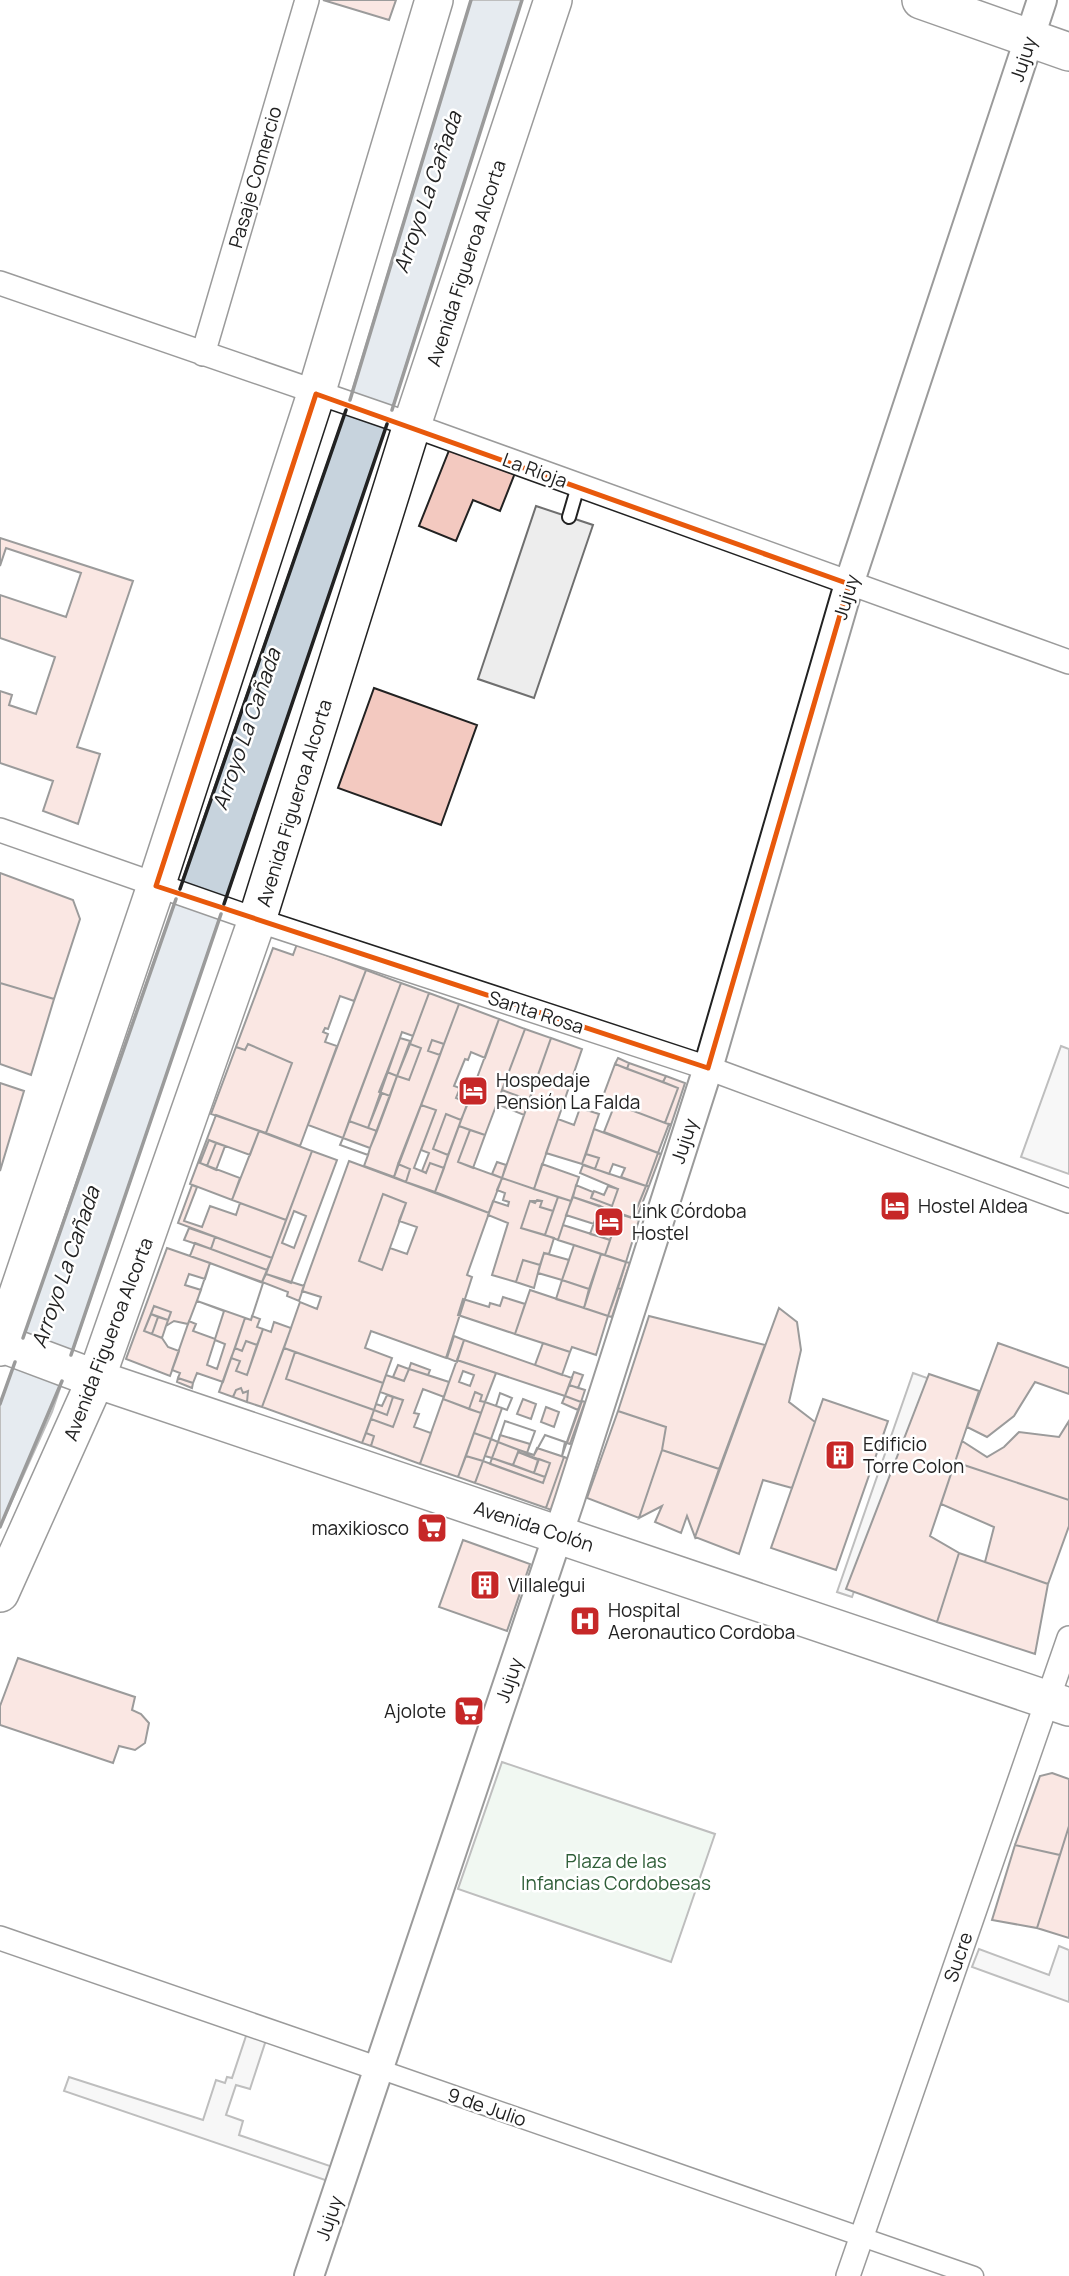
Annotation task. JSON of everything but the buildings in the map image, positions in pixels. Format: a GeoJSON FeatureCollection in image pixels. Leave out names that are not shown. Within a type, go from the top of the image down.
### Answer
{"type":"FeatureCollection","features":[{"type":"Feature","properties":{"kind":"main road"},"geometry":{"type":"LineString","coordinates":[[1,1345],[156,886],[316,394],[434,0]]}},
{"type":"Feature","properties":{"kind":"main road","name":"Avenida Figueroa Alcorta"},"geometry":{"type":"LineString","coordinates":[[0,1594],[96,1379],[257,920],[412,425],[553,0]]}},
{"type":"Feature","properties":{"kind":"main road"},"geometry":{"type":"LineString","coordinates":[[921,0],[1069,52]]}},
{"type":"Feature","properties":{"kind":"main road","name":"Avenida Colón"},"geometry":{"type":"LineString","coordinates":[[1,1345],[1058,1703]]}},
{"type":"Feature","properties":{"kind":"street","name":"Pasaje Comercio"},"geometry":{"type":"LineString","coordinates":[[203,354],[307,0]]}},
{"type":"Feature","properties":{"kind":"street","name":"Jujuy"},"geometry":{"type":"LineString","coordinates":[[309,2276],[558,1534],[708,1068],[849,584],[1042,0]]}},
{"type":"Feature","properties":{"kind":"street","name":"La Rioja"},"geometry":{"type":"LineString","coordinates":[[0,283],[412,425],[1069,662]]}},
{"type":"Feature","properties":{"kind":"street","name":"Santa Rosa"},"geometry":{"type":"LineString","coordinates":[[0,830],[257,920],[708,1068],[1069,1201]]}},
{"type":"Feature","properties":{"kind":"street","name":"Sucre"},"geometry":{"type":"LineString","coordinates":[[848,2276],[1058,1703],[1069,1637]]}},
{"type":"Feature","properties":{"kind":"street","name":"9 de Julio"},"geometry":{"type":"LineString","coordinates":[[0,1938],[974,2276]]}},
{"type":"Feature","properties":{"kind":"lane"},"geometry":{"type":"LineString","coordinates":[[569,517],[578,486]]}},
{"type":"Feature","properties":{"kind":"highlighted area"},"geometry":{"type":"Polygon","coordinates":[[[316,394],[849,584],[708,1068],[156,886],[316,394]]]}},
{"type":"Feature","properties":{"kind":"green space","name":"Plaza de las Infancias Cordobesas"},"geometry":{"type":"Polygon","coordinates":[[[502,1762],[715,1834],[671,1962],[458,1889],[502,1762]]]}},
{"type":"Feature","properties":{"kind":"shaded area"},"geometry":{"type":"Polygon","coordinates":[[[536,506],[593,525],[534,698],[478,679],[536,506]]]}},
{"type":"Feature","properties":{"kind":"shaded area"},"geometry":{"type":"Polygon","coordinates":[[[1061,1046],[1069,1049],[1069,1174],[1021,1157],[1061,1046]]]}},
{"type":"Feature","properties":{"kind":"shaded area"},"geometry":{"type":"Polygon","coordinates":[[[913,1373],[930,1379],[852,1597],[837,1592],[913,1373]]]}},
{"type":"Feature","properties":{"kind":"shaded area"},"geometry":{"type":"Polygon","coordinates":[[[1059,1946],[1069,1950],[1069,2002],[972,1967],[979,1949],[1049,1975],[1059,1946]]]}},
{"type":"Feature","properties":{"kind":"shaded area"},"geometry":{"type":"Polygon","coordinates":[[[247,2033],[266,2040],[250,2089],[236,2085],[226,2115],[243,2121],[239,2135],[333,2167],[328,2181],[64,2091],[69,2077],[203,2120],[216,2080],[225,2083],[227,2077],[232,2078],[247,2033]]]}},
{"type":"Feature","properties":{"kind":"water","name":"Arroyo La Cañada"},"geometry":{"type":"Polygon","coordinates":[[[471,0],[522,0],[391,412],[52,1412],[0,1527],[0,1404],[350,398],[471,0]]]}},
{"type":"Feature","properties":{"kind":"wall"},"geometry":{"type":"LineString","coordinates":[[350,400],[471,0]]}},
{"type":"Feature","properties":{"kind":"wall"},"geometry":{"type":"LineString","coordinates":[[392,410],[522,0]]}},
{"type":"Feature","properties":{"kind":"wall"},"geometry":{"type":"LineString","coordinates":[[180,889],[346,410]]}},
{"type":"Feature","properties":{"kind":"wall"},"geometry":{"type":"LineString","coordinates":[[224,904],[387,424]]}},
{"type":"Feature","properties":{"kind":"wall"},"geometry":{"type":"LineString","coordinates":[[23,1338],[176,899]]}},
{"type":"Feature","properties":{"kind":"wall"},"geometry":{"type":"LineString","coordinates":[[71,1355],[221,914]]}},
{"type":"Feature","properties":{"kind":"wall"},"geometry":{"type":"LineString","coordinates":[[0,1404],[15,1362]]}},
{"type":"Feature","properties":{"kind":"wall"},"geometry":{"type":"LineString","coordinates":[[0,1527],[62,1381]]}},
{"type":"Feature","properties":{"kind":"place","name":"Hospedaje Pensión La Falda"},"geometry":{"type":"Point","coordinates":[473,1091]}},
{"type":"Feature","properties":{"kind":"place","name":"Hostel Aldea"},"geometry":{"type":"Point","coordinates":[895,1206]}},
{"type":"Feature","properties":{"kind":"place","name":"Link Córdoba Hostel"},"geometry":{"type":"Point","coordinates":[609,1222]}},
{"type":"Feature","properties":{"kind":"place","name":"Edificio Torre Colon"},"geometry":{"type":"Point","coordinates":[840,1455]}},
{"type":"Feature","properties":{"kind":"place","name":"maxikiosco"},"geometry":{"type":"Point","coordinates":[432,1528]}},
{"type":"Feature","properties":{"kind":"place","name":"Villalegui"},"geometry":{"type":"Point","coordinates":[485,1585]}},
{"type":"Feature","properties":{"kind":"place","name":"Hospital Aeronautico Cordoba"},"geometry":{"type":"Point","coordinates":[585,1621]}},
{"type":"Feature","properties":{"kind":"place","name":"Ajolote"},"geometry":{"type":"Point","coordinates":[469,1711]}}]}
